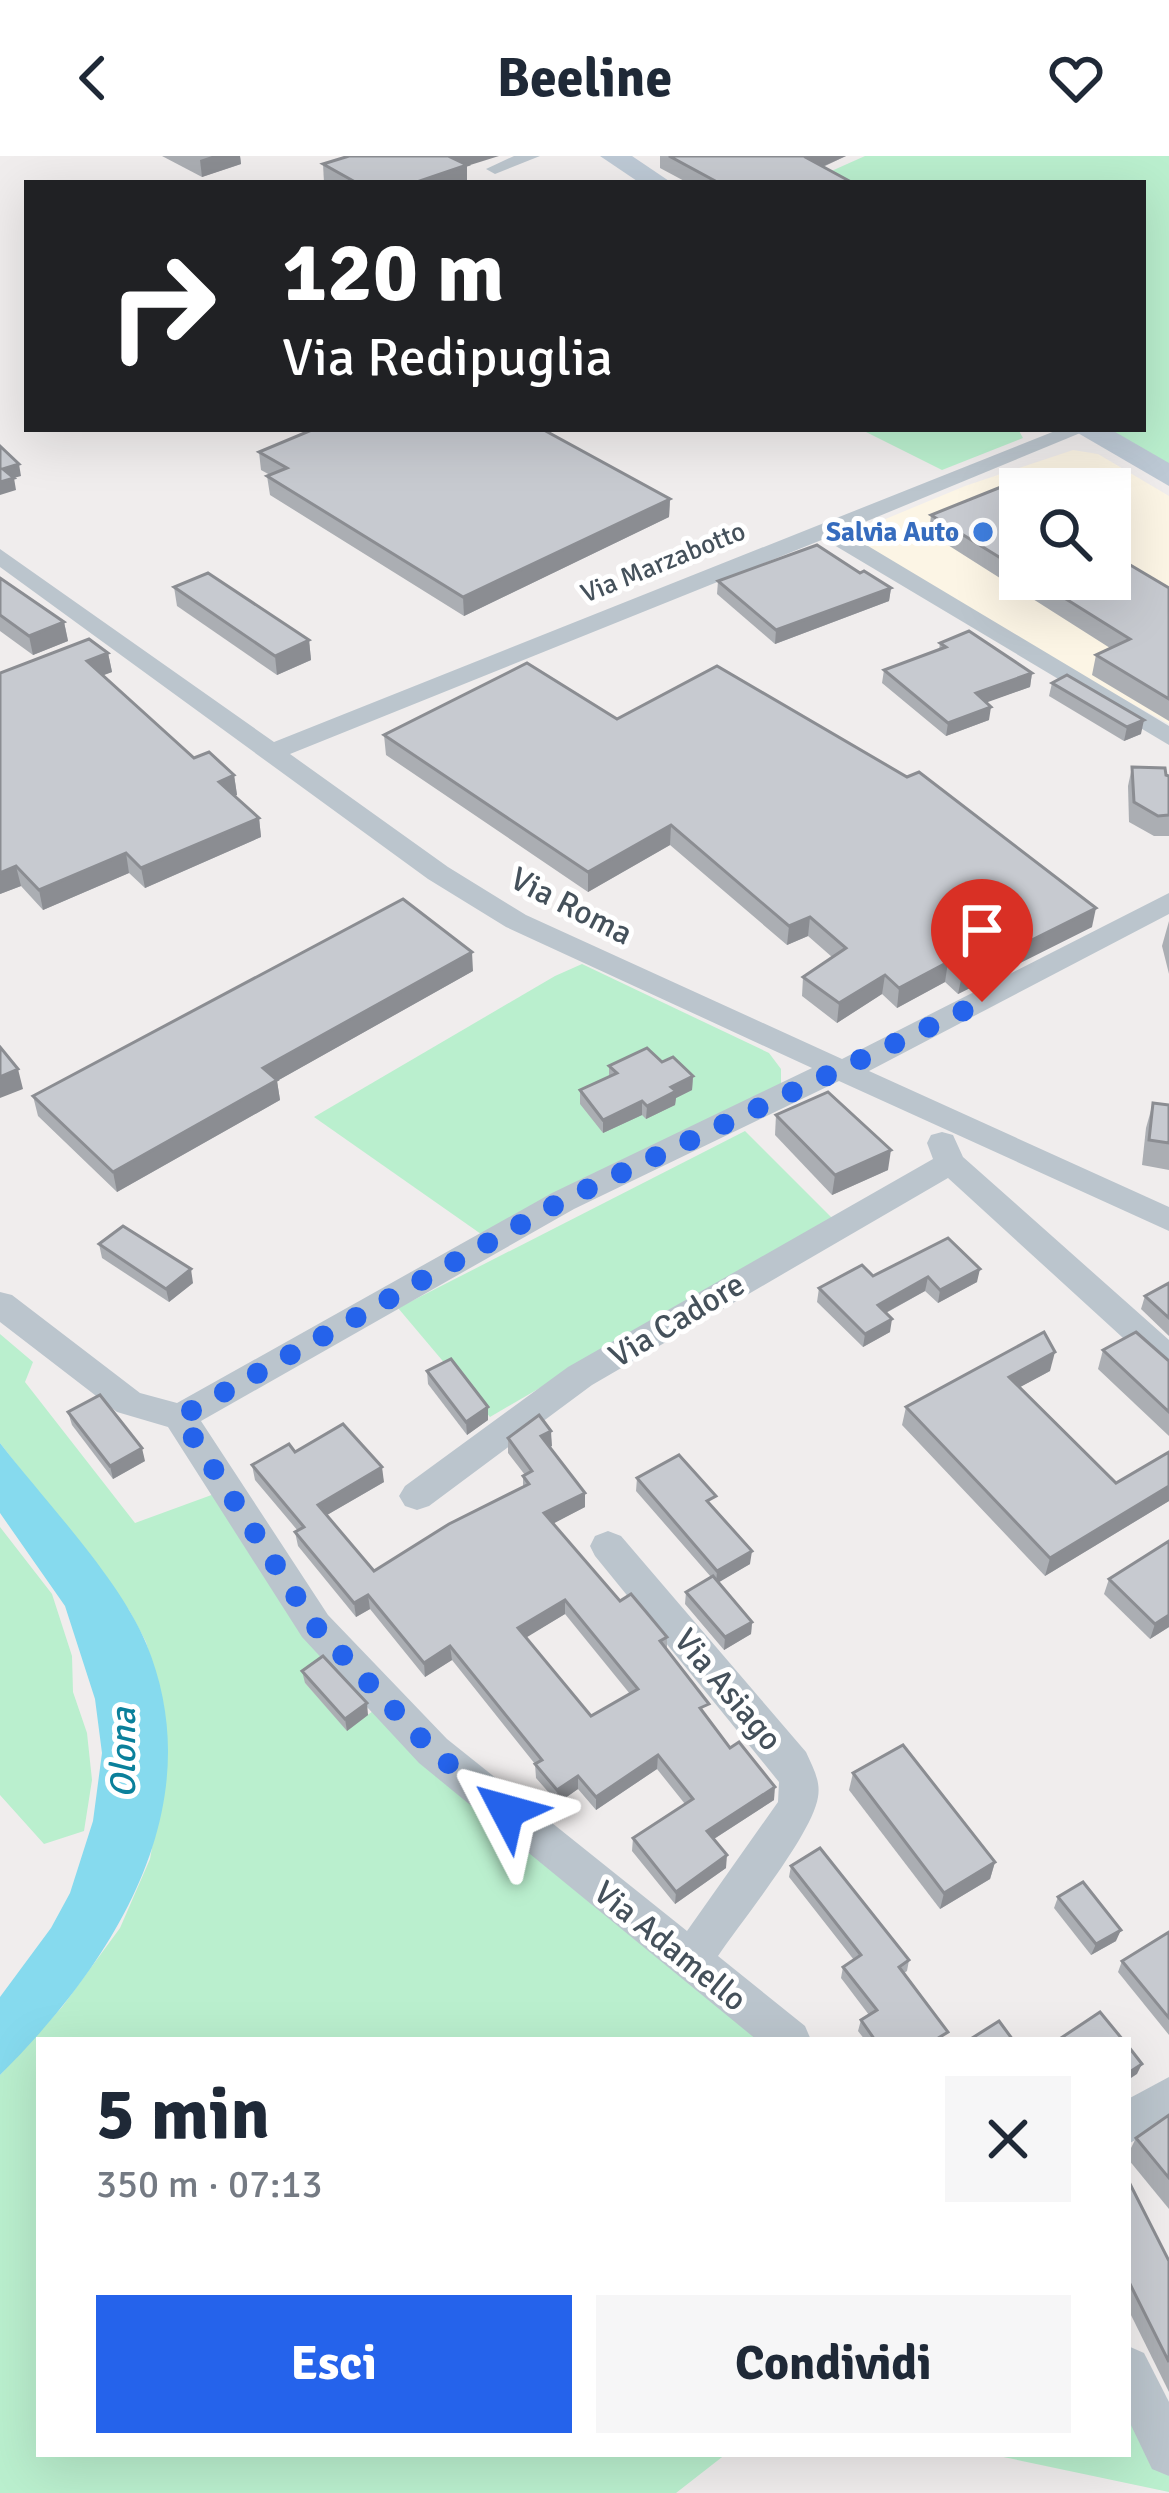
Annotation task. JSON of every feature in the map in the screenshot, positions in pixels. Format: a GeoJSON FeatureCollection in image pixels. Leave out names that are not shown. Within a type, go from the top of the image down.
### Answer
{"type":"FeatureCollection","features":[{"type":"Feature","properties":{"kind":"street"},"geometry":{"type":"LineString","coordinates":[[495,169],[531,156]]}},
{"type":"Feature","properties":{"kind":"street"},"geometry":{"type":"LineString","coordinates":[[613,156],[654,180]]}},
{"type":"Feature","properties":{"kind":"street","name":"Via Marzabotto"},"geometry":{"type":"LineString","coordinates":[[270,753],[1075,432]]}},
{"type":"Feature","properties":{"kind":"street"},"geometry":{"type":"LineString","coordinates":[[1088,432],[1169,476]]}},
{"type":"Feature","properties":{"kind":"street"},"geometry":{"type":"LineString","coordinates":[[825,530],[1169,737]]}},
{"type":"Feature","properties":{"kind":"street","name":"Via Roma"},"geometry":{"type":"LineString","coordinates":[[0,556],[101,642],[270,753],[438,873],[516,921],[1169,1220]]}},
{"type":"Feature","properties":{"kind":"street"},"geometry":{"type":"LineString","coordinates":[[0,1304],[129,1403],[180,1417],[562,1201],[1065,960],[1169,902]]}},
{"type":"Feature","properties":{"kind":"street"},"geometry":{"type":"LineString","coordinates":[[929,1112],[950,1163],[1169,1360]]}},
{"type":"Feature","properties":{"kind":"street","name":"Via Cadore"},"geometry":{"type":"LineString","coordinates":[[417,1496],[580,1376],[950,1163]]}},
{"type":"Feature","properties":{"kind":"street","name":"Via Adamello"},"geometry":{"type":"LineString","coordinates":[[180,1417],[315,1626],[433,1751],[786,2037]]}},
{"type":"Feature","properties":{"kind":"street","name":"Via Asiago"},"geometry":{"type":"LineString","coordinates":[[608,1546],[792,1764],[800,1780],[801,1796],[794,1811],[691,1961]]}},
{"type":"Feature","properties":{"kind":"street"},"geometry":{"type":"LineString","coordinates":[[1131,2121],[1169,2098]]}},
{"type":"Feature","properties":{"kind":"street"},"geometry":{"type":"LineString","coordinates":[[1131,2375],[1169,2452]]}},
{"type":"Feature","properties":{"kind":"shaded area"},"geometry":{"type":"Polygon","coordinates":[[[1073,450],[1098,454],[1122,468],[1019,468],[1073,450]]]}},
{"type":"Feature","properties":{"kind":"shaded area"},"geometry":{"type":"Polygon","coordinates":[[[1131,474],[1169,496],[1169,724],[1062,665],[861,542],[859,530],[999,475],[999,600],[1131,600],[1131,474]]]}},
{"type":"Feature","properties":{"kind":"green space"},"geometry":{"type":"Polygon","coordinates":[[[865,156],[1169,156],[1169,469],[1105,432],[1146,432],[1146,180],[818,177],[865,156]]]}},
{"type":"Feature","properties":{"kind":"green space"},"geometry":{"type":"Polygon","coordinates":[[[866,432],[1020,432],[1023,438],[942,470],[866,432]]]}},
{"type":"Feature","properties":{"kind":"green space"},"geometry":{"type":"Polygon","coordinates":[[[582,964],[769,1053],[781,1069],[781,1084],[481,1234],[314,1117],[555,976],[582,964]]]}},
{"type":"Feature","properties":{"kind":"green space"},"geometry":{"type":"Polygon","coordinates":[[[745,1131],[832,1218],[490,1417],[398,1308],[745,1131]]]}},
{"type":"Feature","properties":{"kind":"green space"},"geometry":{"type":"Polygon","coordinates":[[[0,1334],[33,1362],[25,1382],[135,1523],[217,1493],[331,1664],[305,1683],[347,1730],[373,1711],[760,2037],[36,2037],[36,2457],[722,2457],[676,2493],[0,2493],[0,2075],[62,2007],[120,1928],[150,1859],[167,1764],[164,1707],[146,1642],[129,1610],[0,1443],[0,1334]]]}},
{"type":"Feature","properties":{"kind":"green space"},"geometry":{"type":"Polygon","coordinates":[[[0,1527],[52,1594],[72,1656],[73,1692],[87,1733],[92,1780],[84,1831],[44,1844],[0,1795],[0,1527]]]}},
{"type":"Feature","properties":{"kind":"green space"},"geometry":{"type":"Polygon","coordinates":[[[1131,2399],[1169,2476],[1169,2492],[1003,2457],[1131,2457],[1131,2399]]]}},
{"type":"Feature","properties":{"kind":"water","name":"Olona"},"geometry":{"type":"Polygon","coordinates":[[[0,1443],[100,1566],[134,1618],[164,1704],[168,1764],[159,1822],[141,1878],[114,1932],[42,2031],[0,2075],[0,1997],[51,1928],[70,1893],[93,1821],[102,1753],[95,1699],[65,1606],[0,1513],[0,1443]]]}},
{"type":"Feature","properties":{"kind":"building"},"geometry":{"type":"Polygon","coordinates":[[[349,156],[448,156],[467,165],[423,180],[352,180],[323,164],[349,156]]]}},
{"type":"Feature","properties":{"kind":"building"},"geometry":{"type":"Polygon","coordinates":[[[669,156],[812,156],[807,158],[847,180],[713,180],[669,156]]]}},
{"type":"Feature","properties":{"kind":"building"},"geometry":{"type":"Polygon","coordinates":[[[307,432],[547,432],[670,499],[463,597],[267,476],[287,468],[259,452],[307,432]]]}},
{"type":"Feature","properties":{"kind":"building"},"geometry":{"type":"Polygon","coordinates":[[[0,446],[19,464],[3,469],[14,478],[0,482],[0,446]]]}},
{"type":"Feature","properties":{"kind":"building"},"geometry":{"type":"Polygon","coordinates":[[[999,488],[999,557],[931,515],[999,488]]]}},
{"type":"Feature","properties":{"kind":"building"},"geometry":{"type":"Polygon","coordinates":[[[817,545],[891,588],[776,630],[718,581],[817,545]]]}},
{"type":"Feature","properties":{"kind":"building"},"geometry":{"type":"Polygon","coordinates":[[[1131,565],[1169,588],[1169,699],[1096,655],[1130,639],[1068,600],[1131,600],[1131,565]]]}},
{"type":"Feature","properties":{"kind":"building"},"geometry":{"type":"Polygon","coordinates":[[[208,573],[309,640],[275,656],[174,587],[208,573]]]}},
{"type":"Feature","properties":{"kind":"building"},"geometry":{"type":"Polygon","coordinates":[[[0,578],[64,622],[29,636],[0,615],[0,578]]]}},
{"type":"Feature","properties":{"kind":"building"},"geometry":{"type":"Polygon","coordinates":[[[969,631],[1032,673],[976,693],[991,707],[948,723],[884,670],[946,647],[940,643],[969,631]]]}},
{"type":"Feature","properties":{"kind":"building"},"geometry":{"type":"Polygon","coordinates":[[[89,639],[108,653],[87,661],[194,758],[209,752],[234,775],[219,782],[259,818],[141,868],[126,853],[39,890],[16,866],[0,873],[0,673],[89,639]]]}},
{"type":"Feature","properties":{"kind":"building"},"geometry":{"type":"Polygon","coordinates":[[[527,663],[617,719],[717,666],[907,777],[919,772],[1096,908],[962,975],[948,962],[899,988],[885,975],[839,1003],[803,977],[846,948],[810,917],[789,926],[671,825],[588,872],[384,735],[527,663]]]}},
{"type":"Feature","properties":{"kind":"building"},"geometry":{"type":"Polygon","coordinates":[[[1067,675],[1144,720],[1127,727],[1052,683],[1067,675]]]}},
{"type":"Feature","properties":{"kind":"building"},"geometry":{"type":"Polygon","coordinates":[[[1132,767],[1165,768],[1169,815],[1158,816],[1134,802],[1132,767]]]}},
{"type":"Feature","properties":{"kind":"building"},"geometry":{"type":"Polygon","coordinates":[[[403,899],[472,952],[263,1068],[277,1080],[113,1172],[33,1096],[403,899]]]}},
{"type":"Feature","properties":{"kind":"building"},"geometry":{"type":"Polygon","coordinates":[[[0,1047],[18,1069],[0,1077],[0,1047]]]}},
{"type":"Feature","properties":{"kind":"building"},"geometry":{"type":"Polygon","coordinates":[[[647,1048],[662,1062],[673,1057],[693,1076],[647,1106],[642,1101],[603,1120],[580,1090],[617,1073],[609,1066],[647,1048]]]}},
{"type":"Feature","properties":{"kind":"building"},"geometry":{"type":"Polygon","coordinates":[[[828,1092],[891,1150],[835,1175],[776,1115],[828,1092]]]}},
{"type":"Feature","properties":{"kind":"building"},"geometry":{"type":"Polygon","coordinates":[[[1153,1103],[1169,1105],[1169,1143],[1149,1140],[1153,1103]]]}},
{"type":"Feature","properties":{"kind":"building"},"geometry":{"type":"Polygon","coordinates":[[[123,1226],[191,1269],[166,1289],[99,1244],[123,1226]]]}},
{"type":"Feature","properties":{"kind":"building"},"geometry":{"type":"Polygon","coordinates":[[[948,1238],[980,1269],[940,1290],[928,1277],[878,1305],[892,1319],[865,1334],[819,1288],[862,1265],[873,1276],[948,1238]]]}},
{"type":"Feature","properties":{"kind":"building"},"geometry":{"type":"Polygon","coordinates":[[[1169,1283],[1169,1318],[1145,1296],[1169,1283]]]}},
{"type":"Feature","properties":{"kind":"building"},"geometry":{"type":"Polygon","coordinates":[[[1044,1332],[1055,1352],[1009,1377],[1116,1483],[1169,1452],[1169,1486],[1050,1558],[906,1407],[1044,1332]]]}},
{"type":"Feature","properties":{"kind":"building"},"geometry":{"type":"Polygon","coordinates":[[[1136,1332],[1169,1361],[1169,1412],[1103,1350],[1136,1332]]]}},
{"type":"Feature","properties":{"kind":"building"},"geometry":{"type":"Polygon","coordinates":[[[451,1359],[488,1407],[466,1422],[427,1371],[451,1359]]]}},
{"type":"Feature","properties":{"kind":"building"},"geometry":{"type":"Polygon","coordinates":[[[100,1395],[142,1448],[110,1466],[68,1412],[100,1395]]]}},
{"type":"Feature","properties":{"kind":"building"},"geometry":{"type":"Polygon","coordinates":[[[539,1415],[551,1431],[541,1436],[585,1493],[544,1513],[620,1601],[631,1594],[667,1637],[660,1641],[709,1704],[700,1708],[730,1748],[739,1742],[775,1787],[707,1831],[727,1855],[676,1892],[633,1838],[693,1799],[658,1755],[596,1797],[578,1776],[557,1790],[535,1764],[542,1760],[450,1646],[424,1663],[368,1595],[354,1603],[295,1532],[304,1527],[252,1465],[289,1444],[295,1452],[343,1424],[382,1467],[318,1505],[374,1571],[449,1524],[529,1484],[523,1476],[532,1471],[508,1438],[539,1415]],[[565,1600],[518,1628],[591,1716],[638,1689],[565,1600]]]}},
{"type":"Feature","properties":{"kind":"building"},"geometry":{"type":"Polygon","coordinates":[[[679,1455],[716,1496],[707,1501],[752,1551],[717,1571],[637,1478],[679,1455]]]}},
{"type":"Feature","properties":{"kind":"building"},"geometry":{"type":"Polygon","coordinates":[[[1169,1541],[1169,1615],[1155,1624],[1109,1579],[1169,1541]]]}},
{"type":"Feature","properties":{"kind":"building"},"geometry":{"type":"Polygon","coordinates":[[[713,1576],[752,1622],[725,1637],[686,1592],[713,1576]]]}},
{"type":"Feature","properties":{"kind":"building"},"geometry":{"type":"Polygon","coordinates":[[[323,1656],[367,1703],[345,1719],[302,1671],[323,1656]]]}},
{"type":"Feature","properties":{"kind":"building"},"geometry":{"type":"Polygon","coordinates":[[[903,1745],[995,1862],[944,1893],[853,1773],[903,1745]]]}},
{"type":"Feature","properties":{"kind":"building"},"geometry":{"type":"Polygon","coordinates":[[[820,1848],[909,1960],[899,1967],[948,2032],[940,2037],[873,2037],[861,2020],[877,2010],[843,1967],[861,1955],[791,1866],[820,1848]]]}},
{"type":"Feature","properties":{"kind":"building"},"geometry":{"type":"Polygon","coordinates":[[[1083,1882],[1121,1930],[1096,1944],[1058,1897],[1083,1882]]]}},
{"type":"Feature","properties":{"kind":"building"},"geometry":{"type":"Polygon","coordinates":[[[1169,1932],[1169,2018],[1122,1961],[1169,1932]]]}},
{"type":"Feature","properties":{"kind":"building"},"geometry":{"type":"Polygon","coordinates":[[[1100,2012],[1121,2037],[1062,2037],[1100,2012]]]}},
{"type":"Feature","properties":{"kind":"building"},"geometry":{"type":"Polygon","coordinates":[[[999,2021],[1011,2037],[974,2037],[999,2021]]]}},
{"type":"Feature","properties":{"kind":"building"},"geometry":{"type":"Polygon","coordinates":[[[1131,2050],[1142,2064],[1131,2071],[1131,2050]]]}},
{"type":"Feature","properties":{"kind":"building"},"geometry":{"type":"Polygon","coordinates":[[[1169,2115],[1169,2178],[1136,2138],[1169,2115]]]}},
{"type":"Feature","properties":{"kind":"building"},"geometry":{"type":"Polygon","coordinates":[[[1131,2186],[1169,2261],[1169,2362],[1131,2286],[1131,2186]]]}},
{"type":"Feature","properties":{"kind":"place","name":"Salvia Auto"},"geometry":{"type":"Point","coordinates":[983,532]}},
{"type":"Feature","properties":{"kind":"route"},"geometry":{"type":"LineString","coordinates":[[507,1811],[433,1751],[315,1626],[180,1417],[562,1201],[982,1002]]}}]}
